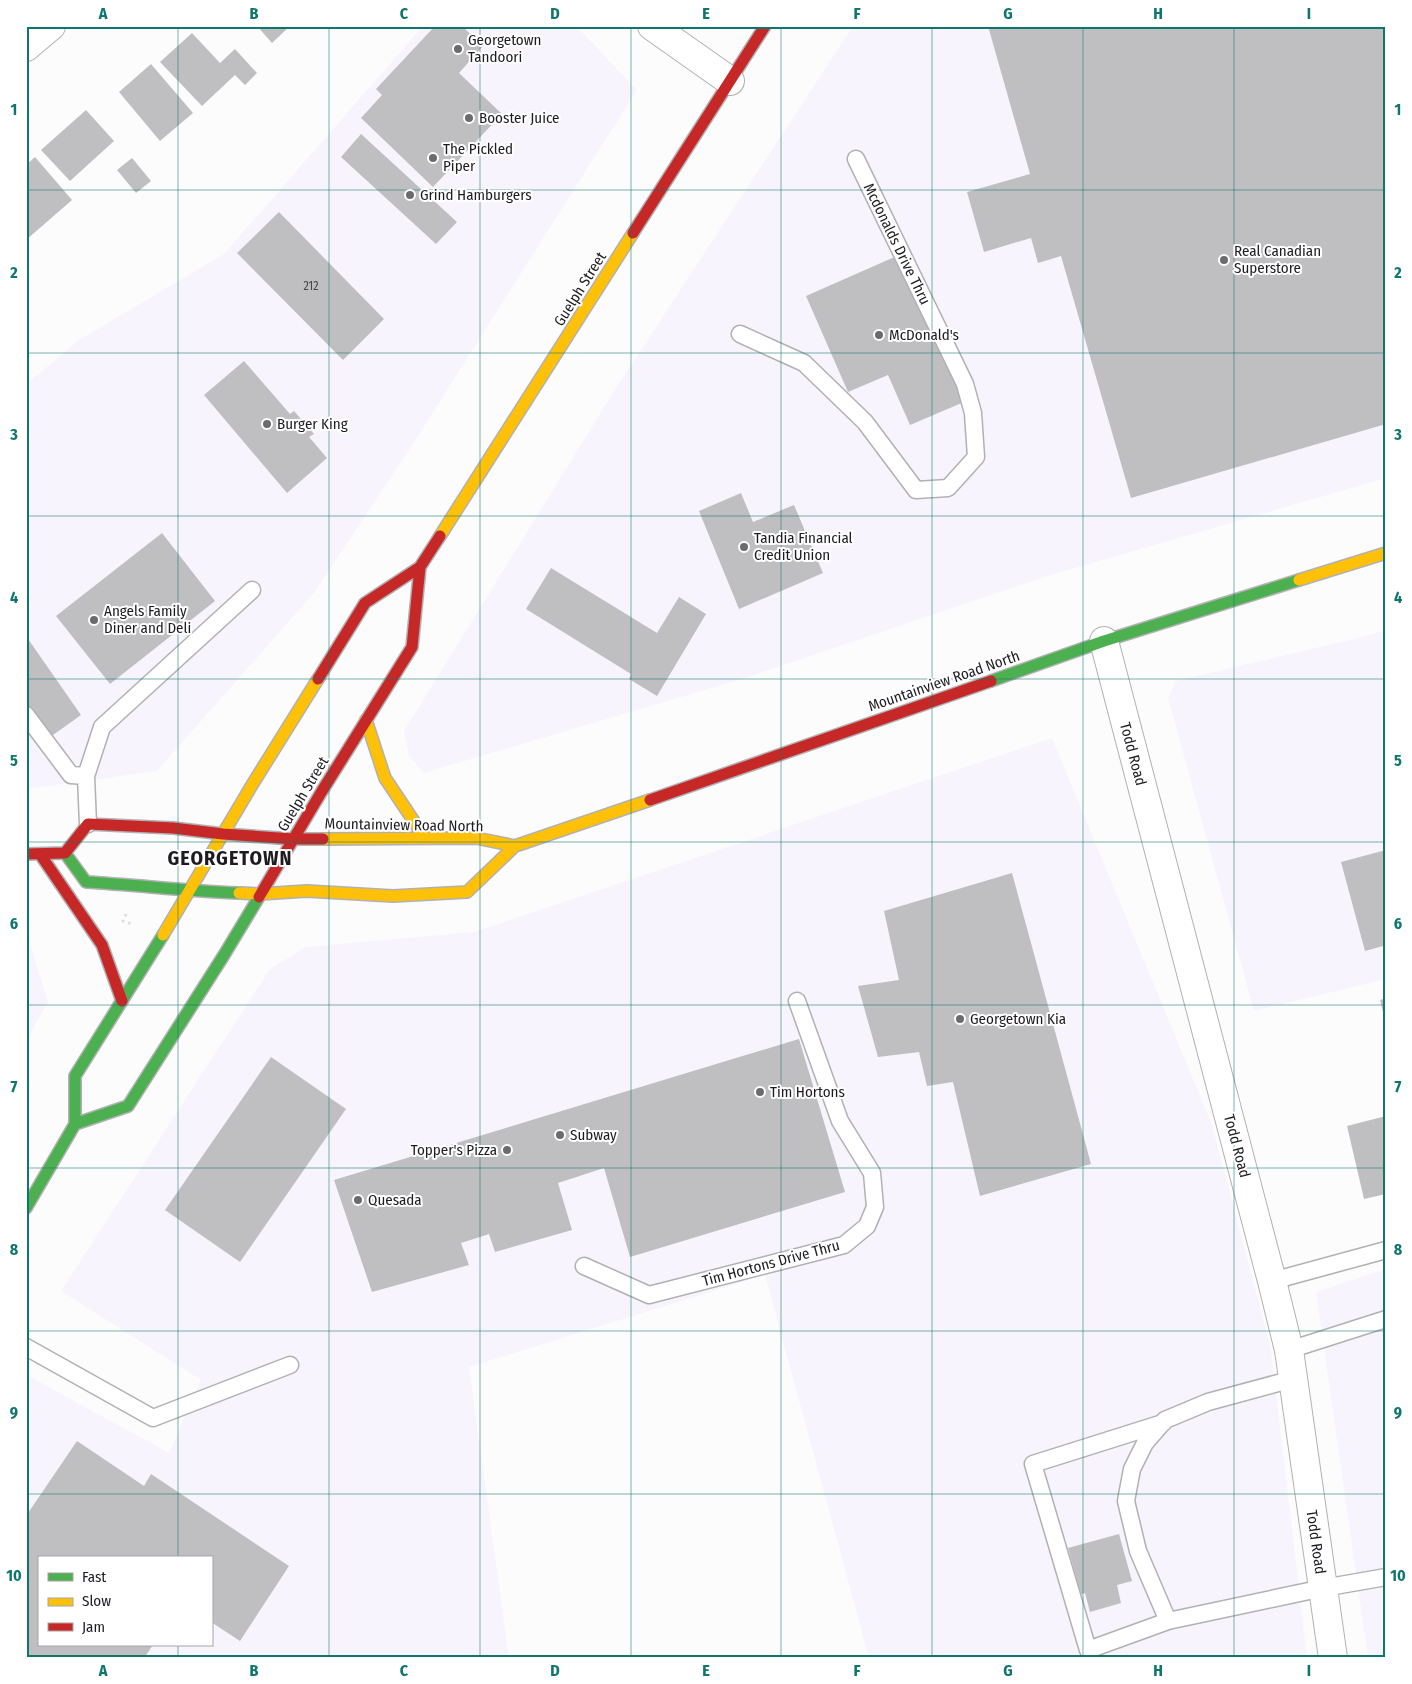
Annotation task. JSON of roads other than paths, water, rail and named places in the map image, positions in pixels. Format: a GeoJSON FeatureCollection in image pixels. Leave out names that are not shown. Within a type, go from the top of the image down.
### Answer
{"type":"FeatureCollection","features":[{"type":"Feature","properties":{"kind":"main road","name":"Guelph Street"},"geometry":{"type":"LineString","coordinates":[[420,567],[412,647],[224,954],[128,1106],[75,1124],[75,1076],[365,603],[420,567],[765,26]]}},
{"type":"Feature","properties":{"kind":"main road","name":"Mountainview Road North"},"geometry":{"type":"LineString","coordinates":[[65,853],[86,882],[145,885],[189,891],[260,894],[307,891],[393,896],[467,892],[515,846],[1104,641],[1386,553]]}},
{"type":"Feature","properties":{"kind":"main road"},"geometry":{"type":"LineString","coordinates":[[366,720],[385,778],[425,838]]}},
{"type":"Feature","properties":{"kind":"main road","name":"Mountainview Road North"},"geometry":{"type":"LineString","coordinates":[[88,824],[173,828],[293,839],[476,838],[515,846]]}},
{"type":"Feature","properties":{"kind":"main road"},"geometry":{"type":"LineString","coordinates":[[26,854],[65,853],[88,824]]}},
{"type":"Feature","properties":{"kind":"main road"},"geometry":{"type":"LineString","coordinates":[[40,854],[102,945],[122,1001]]}},
{"type":"Feature","properties":{"kind":"main road"},"geometry":{"type":"LineString","coordinates":[[26,1208],[75,1124]]}},
{"type":"Feature","properties":{"kind":"street"},"geometry":{"type":"LineString","coordinates":[[26,47],[50,26]]}},
{"type":"Feature","properties":{"kind":"street"},"geometry":{"type":"LineString","coordinates":[[652,26],[730,81]]}},
{"type":"Feature","properties":{"kind":"street","name":"Todd Road"},"geometry":{"type":"LineString","coordinates":[[1104,641],[1289,1350],[1333,1658]]}},
{"type":"Feature","properties":{"kind":"lane","name":"Mcdonalds Drive Thru"},"geometry":{"type":"LineString","coordinates":[[740,334],[804,363],[865,422],[916,490],[948,488],[976,457],[973,413],[965,384],[856,160]]}},
{"type":"Feature","properties":{"kind":"lane"},"geometry":{"type":"LineString","coordinates":[[88,824],[86,776],[102,727],[252,590]]}},
{"type":"Feature","properties":{"kind":"lane"},"geometry":{"type":"LineString","coordinates":[[26,715],[71,775],[86,776]]}},
{"type":"Feature","properties":{"kind":"lane","name":"Tim Hortons Drive Thru"},"geometry":{"type":"LineString","coordinates":[[584,1266],[649,1295],[844,1245],[867,1226],[875,1206],[872,1173],[840,1122],[798,1001]]}},
{"type":"Feature","properties":{"kind":"lane"},"geometry":{"type":"LineString","coordinates":[[1272,1281],[1386,1250]]}},
{"type":"Feature","properties":{"kind":"lane"},"geometry":{"type":"LineString","coordinates":[[1289,1350],[1386,1319]]}},
{"type":"Feature","properties":{"kind":"lane"},"geometry":{"type":"LineString","coordinates":[[26,1347],[153,1418],[290,1365]]}},
{"type":"Feature","properties":{"kind":"lane"},"geometry":{"type":"LineString","coordinates":[[1168,1621],[1138,1552],[1126,1501],[1132,1468],[1146,1442],[1166,1420],[1208,1402],[1293,1379]]}},
{"type":"Feature","properties":{"kind":"lane"},"geometry":{"type":"LineString","coordinates":[[1162,1423],[1033,1464],[1088,1650],[1168,1621],[1323,1588],[1386,1577]]}},
{"type":"Feature","properties":{"kind":"place","name":"Georgetown Tandoori"},"geometry":{"type":"Point","coordinates":[458,49]}},
{"type":"Feature","properties":{"kind":"place","name":"Booster Juice"},"geometry":{"type":"Point","coordinates":[469,118]}},
{"type":"Feature","properties":{"kind":"place","name":"The Pickled Piper"},"geometry":{"type":"Point","coordinates":[433,158]}},
{"type":"Feature","properties":{"kind":"place","name":"Grind Hamburgers"},"geometry":{"type":"Point","coordinates":[410,195]}},
{"type":"Feature","properties":{"kind":"place","name":"Real Canadian Superstore"},"geometry":{"type":"Point","coordinates":[1224,260]}},
{"type":"Feature","properties":{"kind":"place","name":"McDonald's"},"geometry":{"type":"Point","coordinates":[879,335]}},
{"type":"Feature","properties":{"kind":"place","name":"Burger King"},"geometry":{"type":"Point","coordinates":[267,424]}},
{"type":"Feature","properties":{"kind":"place","name":"Tandia Financial Credit Union"},"geometry":{"type":"Point","coordinates":[744,547]}},
{"type":"Feature","properties":{"kind":"place","name":"Angels Family Diner and Deli"},"geometry":{"type":"Point","coordinates":[94,620]}},
{"type":"Feature","properties":{"kind":"place","name":"Georgetown Kia"},"geometry":{"type":"Point","coordinates":[960,1019]}},
{"type":"Feature","properties":{"kind":"place","name":"Tim Hortons"},"geometry":{"type":"Point","coordinates":[760,1092]}},
{"type":"Feature","properties":{"kind":"place","name":"Subway"},"geometry":{"type":"Point","coordinates":[560,1135]}},
{"type":"Feature","properties":{"kind":"place","name":"Topper's Pizza"},"geometry":{"type":"Point","coordinates":[507,1150]}},
{"type":"Feature","properties":{"kind":"place","name":"Quesada"},"geometry":{"type":"Point","coordinates":[358,1200]}},
{"type":"Feature","properties":{"kind":"district","name":"GEORGETOWN"},"geometry":{"type":"Point","coordinates":[230,858]}}]}
